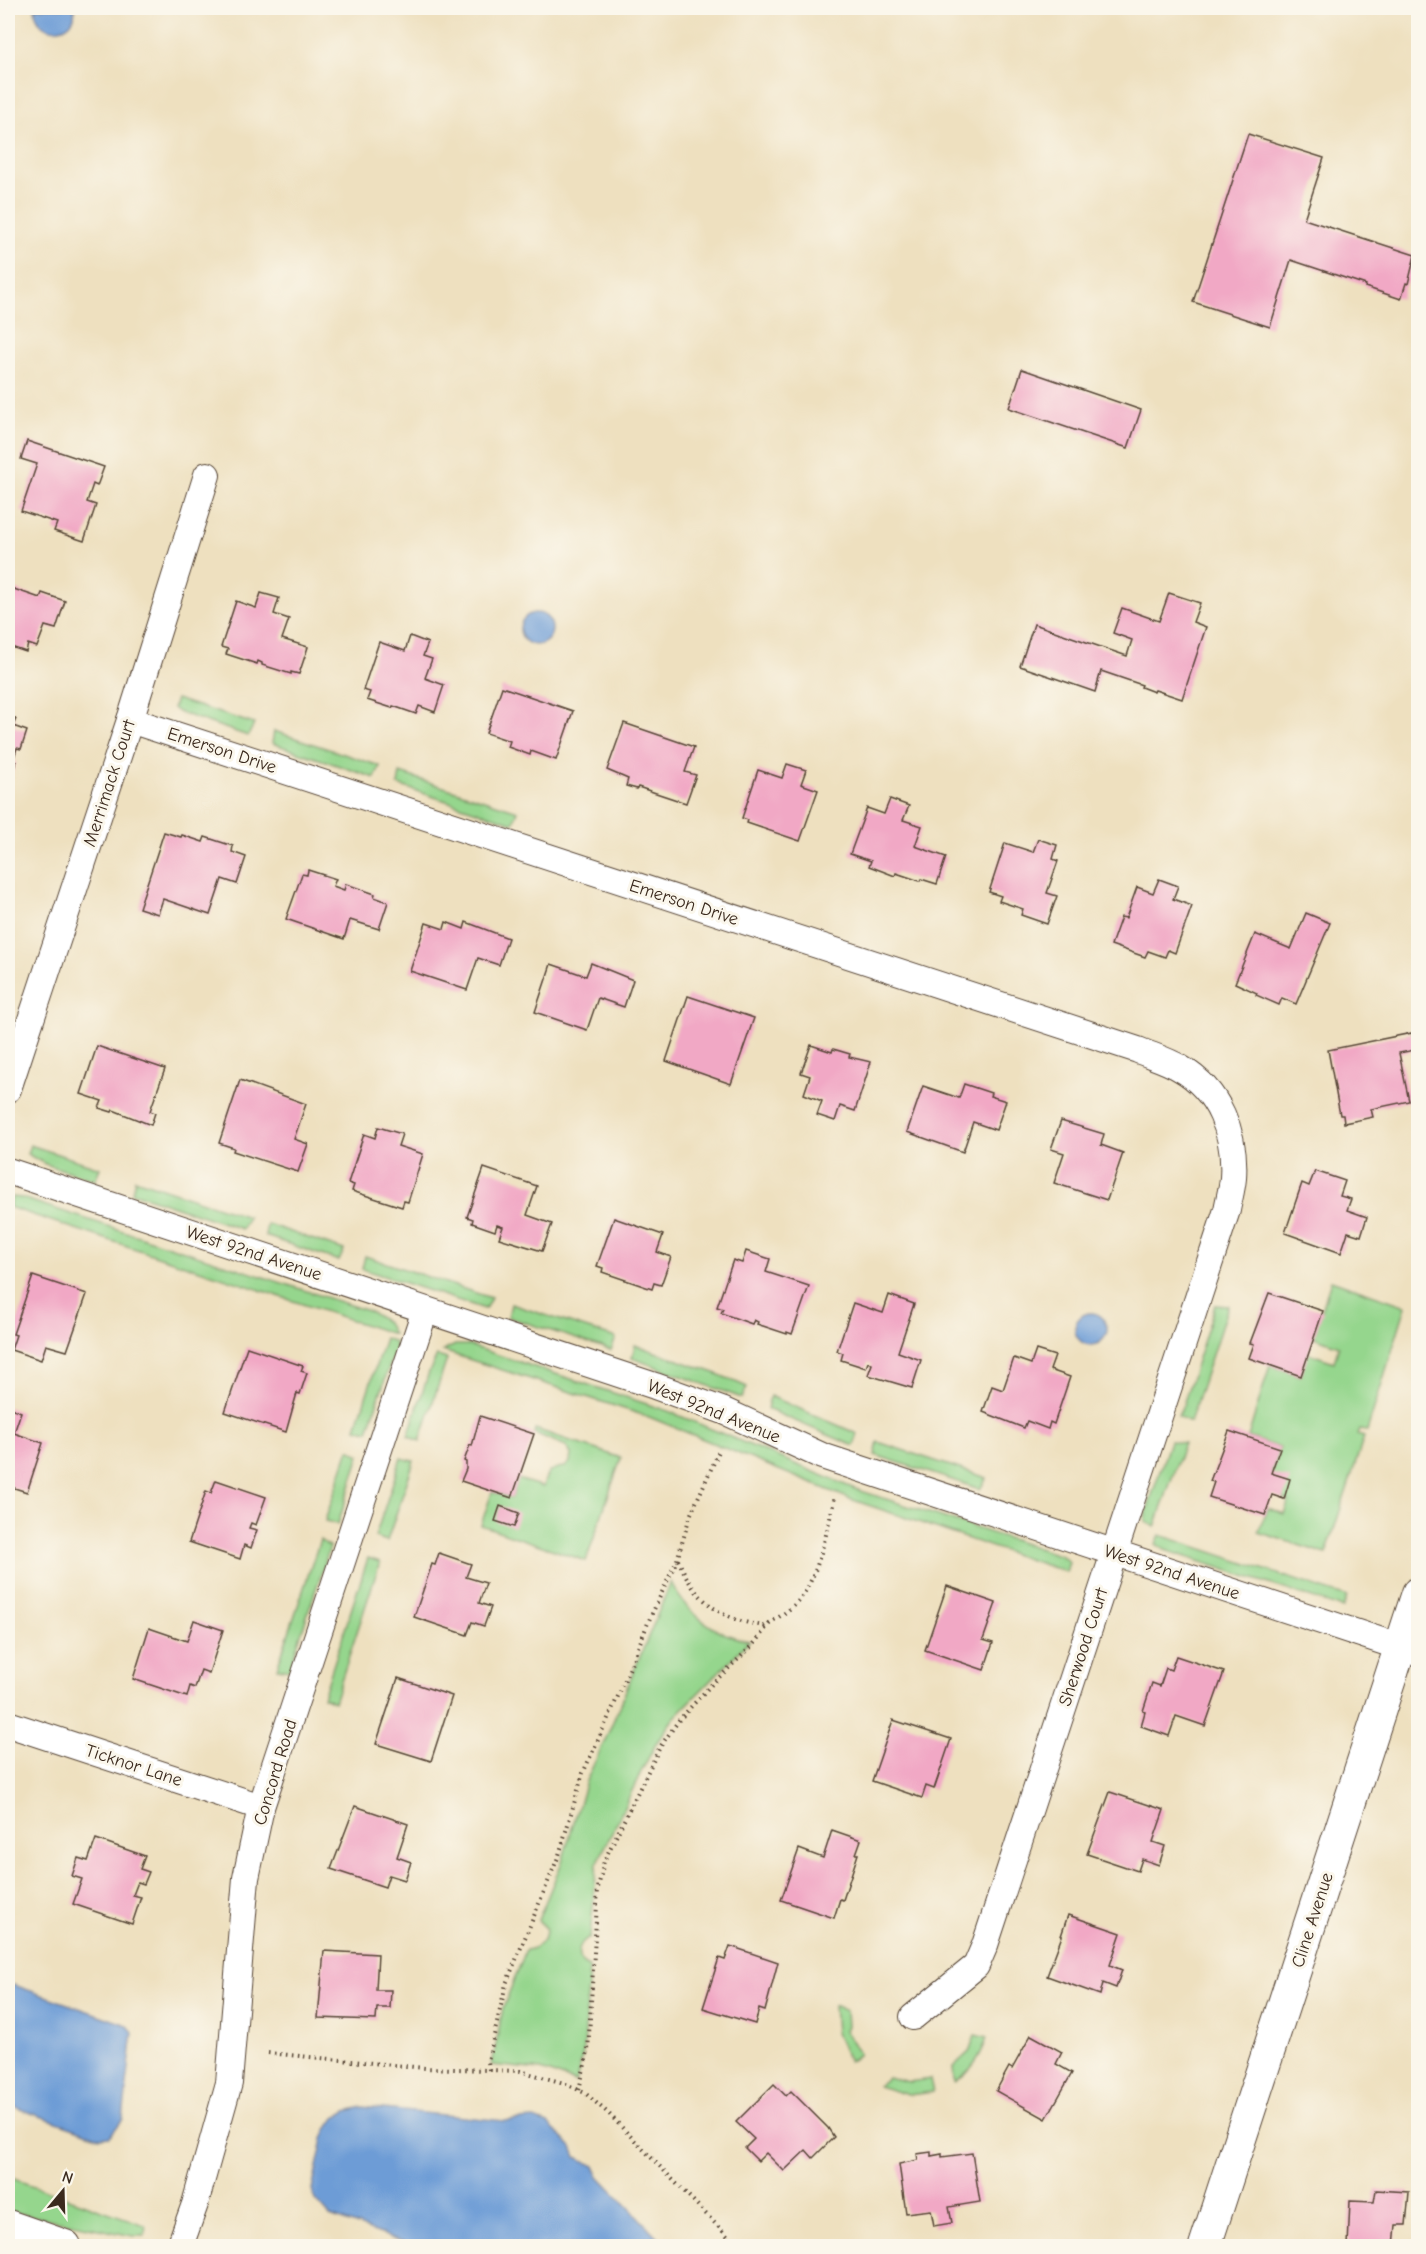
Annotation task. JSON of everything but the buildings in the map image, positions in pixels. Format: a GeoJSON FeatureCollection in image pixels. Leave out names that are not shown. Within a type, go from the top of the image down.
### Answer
{"type":"FeatureCollection","features":[{"type":"Feature","properties":{"kind":"street","name":"Merrimack Court"},"geometry":{"type":"LineString","coordinates":[[8,1089],[130,720],[207,475]]}},
{"type":"Feature","properties":{"kind":"street","name":"Emerson Drive"},"geometry":{"type":"LineString","coordinates":[[130,720],[1138,1050],[1180,1068],[1206,1087],[1222,1110]]}},
{"type":"Feature","properties":{"kind":"street","name":"Sherwood Court"},"geometry":{"type":"LineString","coordinates":[[913,2017],[976,1966],[1227,1210],[1233,1178],[1232,1145],[1222,1110]]}},
{"type":"Feature","properties":{"kind":"street","name":"West 92nd Avenue"},"geometry":{"type":"LineString","coordinates":[[8,1171],[655,1386],[724,1411],[822,1456],[1409,1650]]}},
{"type":"Feature","properties":{"kind":"street","name":"Concord Road"},"geometry":{"type":"LineString","coordinates":[[180,2247],[195,2204],[229,2083],[246,1878],[261,1807],[425,1310]]}},
{"type":"Feature","properties":{"kind":"street","name":"Cline Avenue"},"geometry":{"type":"LineString","coordinates":[[1205,2247],[1409,1650],[1419,1593]]}},
{"type":"Feature","properties":{"kind":"street","name":"Ticknor Lane"},"geometry":{"type":"LineString","coordinates":[[8,1724],[261,1807]]}},
{"type":"Feature","properties":{"kind":"street"},"geometry":{"type":"LineString","coordinates":[[8,2226],[65,2247]]}},
{"type":"Feature","properties":{"kind":"path"},"geometry":{"type":"LineString","coordinates":[[489,2070],[488,2061],[506,1984],[559,1855],[583,1773],[677,1560],[690,1516],[720,1449]]}},
{"type":"Feature","properties":{"kind":"path"},"geometry":{"type":"LineString","coordinates":[[677,1560],[694,1588],[724,1616],[737,1622],[764,1626],[798,1602],[807,1589],[823,1547],[835,1497]]}},
{"type":"Feature","properties":{"kind":"path"},"geometry":{"type":"LineString","coordinates":[[579,2090],[588,2050],[598,1888],[604,1861],[660,1747],[711,1685],[752,1646],[771,1622]]}},
{"type":"Feature","properties":{"kind":"path"},"geometry":{"type":"LineString","coordinates":[[268,2053],[425,2068],[520,2071],[543,2076],[579,2090],[609,2114],[737,2247]]}},
{"type":"Feature","properties":{"kind":"green space"},"geometry":{"type":"Polygon","coordinates":[[[176,699],[254,724],[248,736],[178,712],[173,708],[176,699]]]}},
{"type":"Feature","properties":{"kind":"green space"},"geometry":{"type":"Polygon","coordinates":[[[274,731],[380,766],[375,778],[272,743],[274,731]]]}},
{"type":"Feature","properties":{"kind":"green space"},"geometry":{"type":"Polygon","coordinates":[[[400,773],[518,811],[513,823],[398,785],[400,773]]]}},
{"type":"Feature","properties":{"kind":"green space"},"geometry":{"type":"Polygon","coordinates":[[[30,1145],[100,1168],[95,1180],[45,1164],[27,1154],[30,1145]]]}},
{"type":"Feature","properties":{"kind":"green space"},"geometry":{"type":"Polygon","coordinates":[[[135,1179],[248,1217],[242,1229],[132,1192],[135,1179]]]}},
{"type":"Feature","properties":{"kind":"green space"},"geometry":{"type":"Polygon","coordinates":[[[12,1197],[22,1198],[371,1312],[387,1323],[393,1334],[9,1207],[12,1197]]]}},
{"type":"Feature","properties":{"kind":"green space"},"geometry":{"type":"Polygon","coordinates":[[[267,1224],[344,1250],[339,1261],[265,1236],[267,1224]]]}},
{"type":"Feature","properties":{"kind":"green space"},"geometry":{"type":"Polygon","coordinates":[[[365,1256],[491,1298],[485,1309],[362,1269],[365,1256]]]}},
{"type":"Feature","properties":{"kind":"green space"},"geometry":{"type":"Polygon","coordinates":[[[1331,1280],[1406,1306],[1367,1431],[1360,1430],[1358,1435],[1364,1437],[1326,1554],[1258,1532],[1268,1508],[1284,1514],[1289,1501],[1284,1499],[1271,1473],[1280,1448],[1248,1437],[1270,1365],[1301,1376],[1308,1353],[1334,1362],[1339,1346],[1314,1337],[1331,1280]]]}},
{"type":"Feature","properties":{"kind":"green space"},"geometry":{"type":"Polygon","coordinates":[[[511,1304],[616,1338],[611,1350],[508,1317],[511,1304]]]}},
{"type":"Feature","properties":{"kind":"green space"},"geometry":{"type":"Polygon","coordinates":[[[1215,1305],[1228,1306],[1190,1422],[1178,1416],[1215,1305]]]}},
{"type":"Feature","properties":{"kind":"green space"},"geometry":{"type":"Polygon","coordinates":[[[385,1338],[395,1342],[395,1349],[368,1431],[356,1428],[385,1338]]]}},
{"type":"Feature","properties":{"kind":"green space"},"geometry":{"type":"Polygon","coordinates":[[[455,1345],[468,1345],[668,1411],[855,1489],[1062,1556],[1069,1562],[1066,1572],[850,1499],[649,1417],[443,1351],[455,1345]]]}},
{"type":"Feature","properties":{"kind":"green space"},"geometry":{"type":"Polygon","coordinates":[[[635,1345],[715,1373],[747,1387],[742,1398],[632,1358],[635,1345]]]}},
{"type":"Feature","properties":{"kind":"green space"},"geometry":{"type":"Polygon","coordinates":[[[437,1356],[447,1359],[420,1441],[408,1436],[429,1372],[437,1356]]]}},
{"type":"Feature","properties":{"kind":"green space"},"geometry":{"type":"Polygon","coordinates":[[[770,1396],[858,1434],[854,1446],[767,1409],[770,1396]]]}},
{"type":"Feature","properties":{"kind":"green space"},"geometry":{"type":"Polygon","coordinates":[[[535,1429],[621,1458],[586,1561],[481,1525],[492,1492],[512,1498],[518,1479],[543,1487],[550,1472],[565,1467],[570,1462],[571,1454],[566,1446],[534,1433],[535,1429]]]}},
{"type":"Feature","properties":{"kind":"green space"},"geometry":{"type":"Polygon","coordinates":[[[1170,1441],[1184,1443],[1155,1527],[1146,1522],[1147,1510],[1170,1441]]]}},
{"type":"Feature","properties":{"kind":"green space"},"geometry":{"type":"Polygon","coordinates":[[[878,1442],[987,1478],[980,1489],[875,1455],[878,1442]]]}},
{"type":"Feature","properties":{"kind":"green space"},"geometry":{"type":"Polygon","coordinates":[[[349,1449],[360,1455],[338,1524],[325,1521],[349,1449]]]}},
{"type":"Feature","properties":{"kind":"green space"},"geometry":{"type":"Polygon","coordinates":[[[401,1458],[414,1461],[387,1541],[375,1537],[401,1458]]]}},
{"type":"Feature","properties":{"kind":"green space"},"geometry":{"type":"Polygon","coordinates":[[[1160,1535],[1347,1597],[1343,1608],[1165,1550],[1156,1544],[1160,1535]]]}},
{"type":"Feature","properties":{"kind":"green space"},"geometry":{"type":"Polygon","coordinates":[[[320,1540],[330,1547],[289,1670],[277,1668],[320,1540]]]}},
{"type":"Feature","properties":{"kind":"green space"},"geometry":{"type":"Polygon","coordinates":[[[368,1558],[380,1562],[334,1702],[323,1697],[368,1558]]]}},
{"type":"Feature","properties":{"kind":"green space"},"geometry":{"type":"Polygon","coordinates":[[[671,1582],[684,1603],[703,1621],[725,1634],[749,1641],[673,1719],[657,1742],[597,1864],[590,1937],[582,1944],[579,1952],[581,1961],[589,1967],[584,2049],[575,2082],[541,2070],[492,2065],[503,2008],[526,1950],[538,1946],[546,1933],[547,1929],[538,1920],[562,1862],[586,1781],[671,1582]]]}},
{"type":"Feature","properties":{"kind":"green space"},"geometry":{"type":"Polygon","coordinates":[[[834,2005],[846,2011],[845,2030],[859,2054],[849,2062],[836,2033],[834,2005]]]}},
{"type":"Feature","properties":{"kind":"green space"},"geometry":{"type":"Polygon","coordinates":[[[975,2035],[987,2038],[982,2051],[970,2069],[954,2082],[953,2067],[969,2052],[975,2035]]]}},
{"type":"Feature","properties":{"kind":"green space"},"geometry":{"type":"Polygon","coordinates":[[[888,2077],[909,2082],[930,2079],[933,2092],[908,2095],[878,2086],[888,2077]]]}},
{"type":"Feature","properties":{"kind":"green space"},"geometry":{"type":"Polygon","coordinates":[[[8,2177],[145,2225],[147,2228],[144,2236],[133,2236],[8,2211],[8,2177]]]}},
{"type":"Feature","properties":{"kind":"water"},"geometry":{"type":"Polygon","coordinates":[[[35,8],[74,8],[74,17],[64,28],[49,28],[42,25],[37,18],[35,8]]]}},
{"type":"Feature","properties":{"kind":"water"},"geometry":{"type":"Polygon","coordinates":[[[536,613],[547,618],[552,629],[547,640],[536,645],[525,640],[520,629],[525,618],[536,613]]]}},
{"type":"Feature","properties":{"kind":"water"},"geometry":{"type":"Polygon","coordinates":[[[1091,1313],[1102,1318],[1107,1329],[1102,1340],[1091,1345],[1080,1340],[1075,1329],[1080,1318],[1091,1313]]]}},
{"type":"Feature","properties":{"kind":"water"},"geometry":{"type":"Polygon","coordinates":[[[14,1985],[127,2025],[133,2032],[123,2119],[110,2136],[100,2137],[8,2105],[8,1987],[14,1985]]]}},
{"type":"Feature","properties":{"kind":"water"},"geometry":{"type":"Polygon","coordinates":[[[362,2107],[505,2121],[535,2119],[548,2124],[572,2147],[576,2157],[595,2166],[599,2176],[666,2246],[415,2246],[330,2216],[316,2200],[312,2190],[323,2139],[335,2118],[346,2111],[362,2107]]]}}]}
